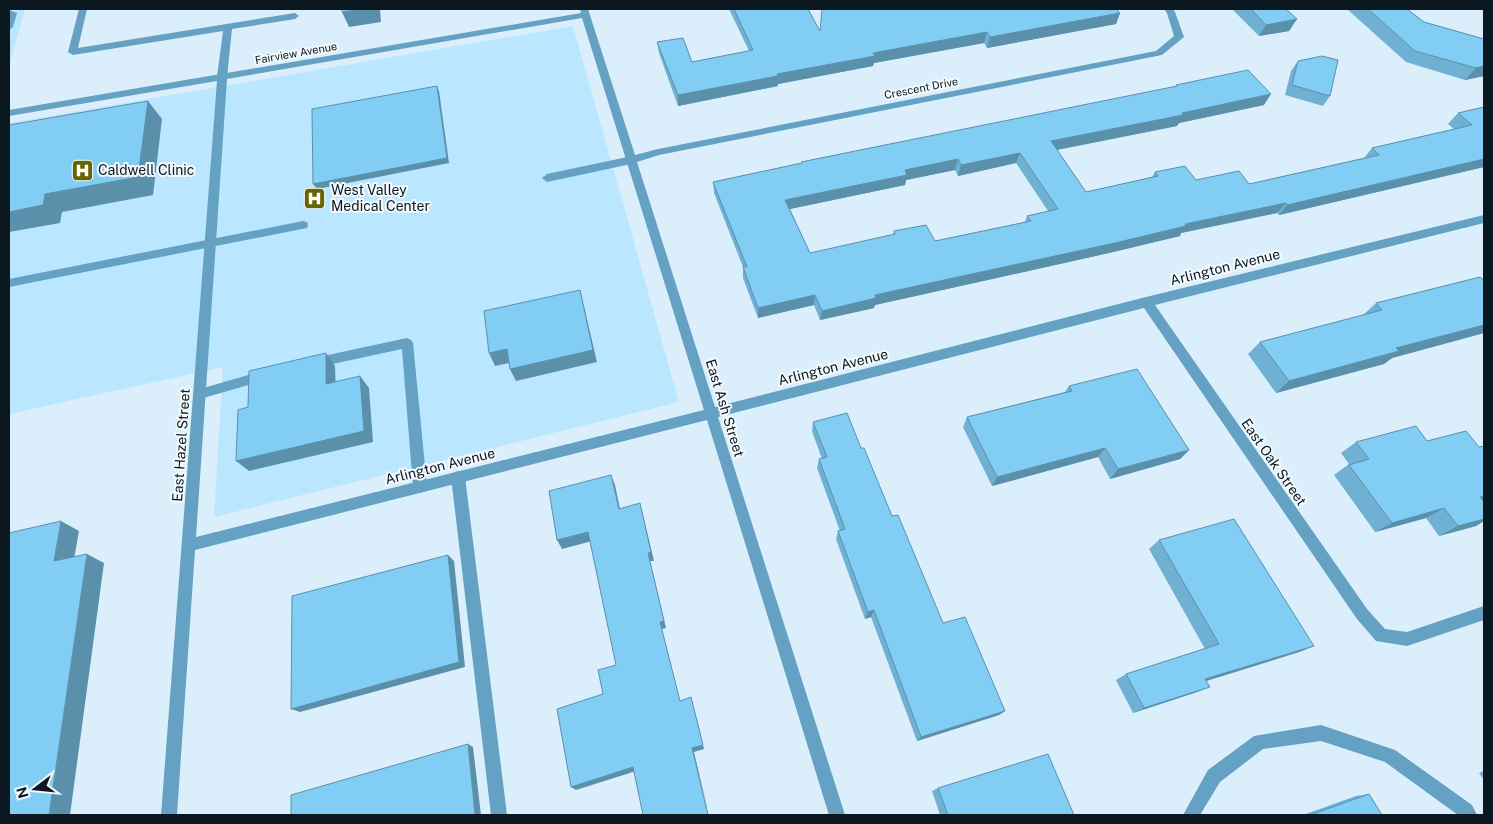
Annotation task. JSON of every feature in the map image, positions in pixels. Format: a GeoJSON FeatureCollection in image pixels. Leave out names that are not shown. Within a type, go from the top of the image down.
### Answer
{"type":"FeatureCollection","features":[{"type":"Feature","properties":{"kind":"street"},"geometry":{"type":"LineString","coordinates":[[83,9],[73,52],[295,16]]}},
{"type":"Feature","properties":{"kind":"street","name":"Crescent Drive"},"geometry":{"type":"LineString","coordinates":[[632,160],[668,150],[1159,53],[1179,37],[1171,12],[1168,9]]}},
{"type":"Feature","properties":{"kind":"street","name":"East Ash Street"},"geometry":{"type":"LineString","coordinates":[[585,12],[837,815]]}},
{"type":"Feature","properties":{"kind":"street","name":"Fairview Avenue"},"geometry":{"type":"LineString","coordinates":[[9,113],[585,12]]}},
{"type":"Feature","properties":{"kind":"street"},"geometry":{"type":"LineString","coordinates":[[9,13],[13,13],[9,27]]}},
{"type":"Feature","properties":{"kind":"street","name":"East Hazel Street"},"geometry":{"type":"LineString","coordinates":[[170,815],[222,77],[228,27]]}},
{"type":"Feature","properties":{"kind":"street"},"geometry":{"type":"LineString","coordinates":[[547,178],[632,160]]}},
{"type":"Feature","properties":{"kind":"street","name":"Arlington Avenue"},"geometry":{"type":"LineString","coordinates":[[189,544],[1146,302],[1484,219]]}},
{"type":"Feature","properties":{"kind":"street"},"geometry":{"type":"LineString","coordinates":[[9,283],[303,226]]}},
{"type":"Feature","properties":{"kind":"street","name":"East Oak Street"},"geometry":{"type":"LineString","coordinates":[[1146,302],[1362,614],[1381,636],[1407,639],[1484,613]]}},
{"type":"Feature","properties":{"kind":"street"},"geometry":{"type":"LineString","coordinates":[[303,366],[407,343],[420,487]]}},
{"type":"Feature","properties":{"kind":"street"},"geometry":{"type":"LineString","coordinates":[[200,394],[274,372]]}},
{"type":"Feature","properties":{"kind":"street"},"geometry":{"type":"LineString","coordinates":[[458,477],[499,815]]}},
{"type":"Feature","properties":{"kind":"street"},"geometry":{"type":"LineString","coordinates":[[1191,815],[1214,776],[1260,742],[1322,733],[1389,756],[1469,815]]}},
{"type":"Feature","properties":{"kind":"shaded area"},"geometry":{"type":"Polygon","coordinates":[[[9,9],[25,9],[9,66],[9,9]]]}},
{"type":"Feature","properties":{"kind":"shaded area","name":"West Valley Medical Center"},"geometry":{"type":"Polygon","coordinates":[[[573,26],[679,402],[214,517],[223,367],[9,414],[9,123],[573,26]]]}},
{"type":"Feature","properties":{"kind":"building"},"geometry":{"type":"Polygon","coordinates":[[[342,9],[362,9],[342,12],[342,9]]]}},
{"type":"Feature","properties":{"kind":"building"},"geometry":{"type":"Polygon","coordinates":[[[734,9],[808,9],[820,31],[822,9],[1116,9],[1120,13],[990,37],[987,32],[873,53],[875,56],[678,95],[657,42],[683,38],[692,62],[753,50],[734,9]]]}},
{"type":"Feature","properties":{"kind":"building"},"geometry":{"type":"Polygon","coordinates":[[[1251,9],[1286,9],[1297,19],[1266,25],[1251,9]]]}},
{"type":"Feature","properties":{"kind":"building"},"geometry":{"type":"Polygon","coordinates":[[[1368,9],[1407,9],[1424,22],[1484,39],[1484,66],[1476,68],[1415,51],[1368,9]]]}},
{"type":"Feature","properties":{"kind":"building"},"geometry":{"type":"Polygon","coordinates":[[[1322,56],[1338,60],[1330,96],[1292,85],[1298,61],[1322,56]]]}},
{"type":"Feature","properties":{"kind":"building"},"geometry":{"type":"Polygon","coordinates":[[[1248,70],[1271,94],[1182,113],[1183,115],[1051,141],[1086,192],[1158,176],[1155,172],[1185,166],[1196,180],[1239,171],[1249,184],[1379,155],[1372,148],[1472,125],[1458,113],[1484,107],[1484,159],[1287,205],[1286,203],[1185,224],[1186,226],[1115,243],[875,295],[876,298],[822,311],[815,295],[758,308],[743,267],[747,267],[713,182],[801,162],[1248,70]],[[1020,153],[961,165],[958,159],[905,170],[907,175],[785,200],[810,253],[895,234],[894,231],[926,225],[935,241],[1031,221],[1027,216],[1058,209],[1020,153]]]}},
{"type":"Feature","properties":{"kind":"building"},"geometry":{"type":"Polygon","coordinates":[[[437,86],[447,158],[313,184],[312,109],[437,86]]]}},
{"type":"Feature","properties":{"kind":"building","name":"Caldwell Clinic"},"geometry":{"type":"Polygon","coordinates":[[[148,101],[138,177],[45,194],[43,205],[9,212],[9,125],[148,101]]]}},
{"type":"Feature","properties":{"kind":"building"},"geometry":{"type":"Polygon","coordinates":[[[1480,277],[1484,279],[1484,325],[1396,348],[1399,351],[1289,381],[1260,342],[1382,310],[1376,303],[1480,277]]]}},
{"type":"Feature","properties":{"kind":"building"},"geometry":{"type":"Polygon","coordinates":[[[580,290],[593,350],[510,369],[507,349],[489,353],[484,311],[580,290]]]}},
{"type":"Feature","properties":{"kind":"building"},"geometry":{"type":"Polygon","coordinates":[[[326,353],[326,384],[360,376],[364,431],[236,461],[238,410],[248,407],[249,371],[326,353]]]}},
{"type":"Feature","properties":{"kind":"building"},"geometry":{"type":"Polygon","coordinates":[[[1137,369],[1189,450],[1118,469],[1105,448],[997,477],[967,417],[1072,391],[1069,386],[1137,369]]]}},
{"type":"Feature","properties":{"kind":"building"},"geometry":{"type":"Polygon","coordinates":[[[847,413],[861,448],[864,448],[892,516],[898,515],[943,623],[965,617],[1005,711],[921,737],[874,610],[868,612],[838,531],[845,529],[819,459],[827,457],[813,422],[847,413]]]}},
{"type":"Feature","properties":{"kind":"building"},"geometry":{"type":"Polygon","coordinates":[[[1416,426],[1427,441],[1466,431],[1479,447],[1484,446],[1484,496],[1480,497],[1484,502],[1484,519],[1458,526],[1444,508],[1392,523],[1349,465],[1369,459],[1356,442],[1416,426]]]}},
{"type":"Feature","properties":{"kind":"building"},"geometry":{"type":"Polygon","coordinates":[[[611,475],[619,509],[640,503],[651,552],[648,553],[664,621],[660,622],[680,701],[691,697],[703,745],[692,748],[708,815],[643,815],[633,767],[571,787],[557,709],[603,694],[598,670],[616,665],[588,532],[557,540],[549,491],[611,475]]]}},
{"type":"Feature","properties":{"kind":"building"},"geometry":{"type":"Polygon","coordinates":[[[1234,519],[1314,646],[1205,679],[1210,687],[1144,708],[1126,674],[1219,644],[1159,540],[1234,519]]]}},
{"type":"Feature","properties":{"kind":"building"},"geometry":{"type":"Polygon","coordinates":[[[61,521],[54,561],[87,554],[49,815],[9,815],[9,533],[61,521]]]}},
{"type":"Feature","properties":{"kind":"building"},"geometry":{"type":"Polygon","coordinates":[[[448,555],[459,662],[291,709],[292,596],[448,555]]]}},
{"type":"Feature","properties":{"kind":"building"},"geometry":{"type":"Polygon","coordinates":[[[468,744],[475,815],[291,815],[291,795],[468,744]]]}},
{"type":"Feature","properties":{"kind":"building"},"geometry":{"type":"Polygon","coordinates":[[[1048,754],[1074,815],[948,815],[938,788],[1048,754]]]}},
{"type":"Feature","properties":{"kind":"building"},"geometry":{"type":"Polygon","coordinates":[[[1369,794],[1382,815],[1310,815],[1369,794]]]}},
{"type":"Feature","properties":{"kind":"place","name":"Caldwell Clinic"},"geometry":{"type":"Point","coordinates":[82,170]}},
{"type":"Feature","properties":{"kind":"place","name":"West Valley Medical Center"},"geometry":{"type":"Point","coordinates":[315,198]}}]}
